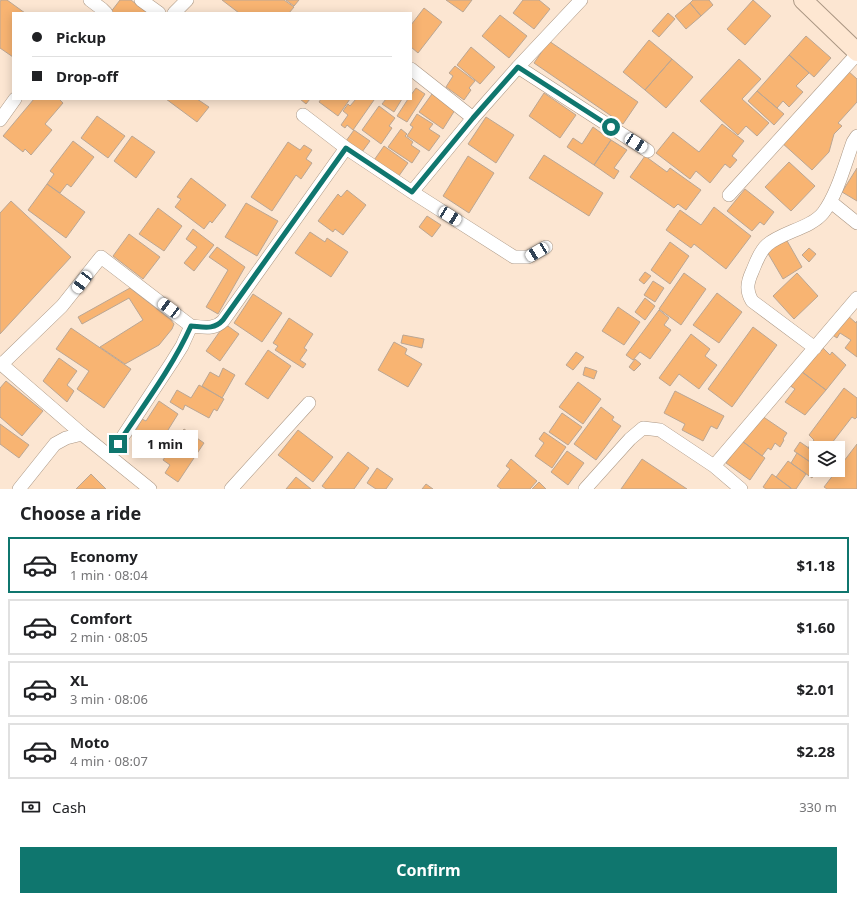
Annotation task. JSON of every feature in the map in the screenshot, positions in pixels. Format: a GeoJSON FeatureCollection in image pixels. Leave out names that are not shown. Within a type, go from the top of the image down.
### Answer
{"type":"FeatureCollection","features":[{"type":"Feature","properties":{"kind":"street"},"geometry":{"type":"LineString","coordinates":[[90,0],[105,12]]}},
{"type":"Feature","properties":{"kind":"street"},"geometry":{"type":"LineString","coordinates":[[141,0],[158,12]]}},
{"type":"Feature","properties":{"kind":"street"},"geometry":{"type":"LineString","coordinates":[[175,12],[187,0]]}},
{"type":"Feature","properties":{"kind":"street"},"geometry":{"type":"LineString","coordinates":[[412,192],[473,118],[518,67],[581,0]]}},
{"type":"Feature","properties":{"kind":"street"},"geometry":{"type":"LineString","coordinates":[[729,195],[857,53],[803,0]]}},
{"type":"Feature","properties":{"kind":"street"},"geometry":{"type":"LineString","coordinates":[[518,67],[648,151]]}},
{"type":"Feature","properties":{"kind":"street"},"geometry":{"type":"LineString","coordinates":[[412,70],[473,118]]}},
{"type":"Feature","properties":{"kind":"street"},"geometry":{"type":"LineString","coordinates":[[0,120],[15,100]]}},
{"type":"Feature","properties":{"kind":"street"},"geometry":{"type":"LineString","coordinates":[[303,115],[346,148],[514,257],[528,257],[546,247]]}},
{"type":"Feature","properties":{"kind":"street"},"geometry":{"type":"LineString","coordinates":[[815,348],[752,301],[748,294],[747,287],[750,274],[758,256],[767,246],[821,215],[831,202],[853,142],[857,136]]}},
{"type":"Feature","properties":{"kind":"street"},"geometry":{"type":"LineString","coordinates":[[150,489],[82,434],[1,364],[62,306],[101,257],[191,326],[218,326],[346,148]]}},
{"type":"Feature","properties":{"kind":"street"},"geometry":{"type":"LineString","coordinates":[[831,202],[857,223]]}},
{"type":"Feature","properties":{"kind":"street"},"geometry":{"type":"LineString","coordinates":[[714,466],[857,298]]}},
{"type":"Feature","properties":{"kind":"street"},"geometry":{"type":"LineString","coordinates":[[110,456],[182,346],[191,326]]}},
{"type":"Feature","properties":{"kind":"street"},"geometry":{"type":"LineString","coordinates":[[231,489],[309,403]]}},
{"type":"Feature","properties":{"kind":"street"},"geometry":{"type":"LineString","coordinates":[[585,489],[630,439],[643,428],[660,430],[714,466],[741,489]]}},
{"type":"Feature","properties":{"kind":"street"},"geometry":{"type":"LineString","coordinates":[[19,489],[55,444],[66,438],[82,434]]}},
{"type":"Feature","properties":{"kind":"building"},"geometry":{"type":"Polygon","coordinates":[[[1,0],[7,0],[24,12],[12,12],[12,56],[0,48],[1,0]]]}},
{"type":"Feature","properties":{"kind":"building"},"geometry":{"type":"Polygon","coordinates":[[[120,0],[131,0],[147,12],[111,12],[120,0]]]}},
{"type":"Feature","properties":{"kind":"building"},"geometry":{"type":"Polygon","coordinates":[[[222,0],[284,0],[294,7],[290,12],[238,12],[222,0]]]}},
{"type":"Feature","properties":{"kind":"building"},"geometry":{"type":"Polygon","coordinates":[[[286,0],[299,0],[294,6],[286,0]]]}},
{"type":"Feature","properties":{"kind":"building"},"geometry":{"type":"Polygon","coordinates":[[[446,0],[472,0],[463,12],[446,0]]]}},
{"type":"Feature","properties":{"kind":"building"},"geometry":{"type":"Polygon","coordinates":[[[523,0],[539,0],[550,9],[534,29],[513,13],[523,0]]]}},
{"type":"Feature","properties":{"kind":"building"},"geometry":{"type":"Polygon","coordinates":[[[693,0],[709,0],[713,5],[701,16],[690,3],[693,0]]]}},
{"type":"Feature","properties":{"kind":"building"},"geometry":{"type":"Polygon","coordinates":[[[753,0],[771,16],[745,45],[727,29],[753,0]]]}},
{"type":"Feature","properties":{"kind":"building"},"geometry":{"type":"Polygon","coordinates":[[[690,3],[701,16],[686,29],[675,16],[690,3]]]}},
{"type":"Feature","properties":{"kind":"building"},"geometry":{"type":"Polygon","coordinates":[[[424,8],[442,22],[418,53],[412,48],[412,24],[424,8]]]}},
{"type":"Feature","properties":{"kind":"building"},"geometry":{"type":"Polygon","coordinates":[[[668,13],[675,19],[659,37],[652,31],[668,13]]]}},
{"type":"Feature","properties":{"kind":"building"},"geometry":{"type":"Polygon","coordinates":[[[500,15],[527,36],[509,58],[482,36],[500,15]]]}},
{"type":"Feature","properties":{"kind":"building"},"geometry":{"type":"Polygon","coordinates":[[[806,36],[831,58],[814,77],[789,55],[806,36]]]}},
{"type":"Feature","properties":{"kind":"building"},"geometry":{"type":"Polygon","coordinates":[[[649,40],[672,59],[645,90],[623,72],[649,40]]]}},
{"type":"Feature","properties":{"kind":"building"},"geometry":{"type":"Polygon","coordinates":[[[549,41],[638,102],[623,124],[534,63],[549,41]]]}},
{"type":"Feature","properties":{"kind":"building"},"geometry":{"type":"Polygon","coordinates":[[[471,47],[495,67],[480,84],[457,65],[471,47]]]}},
{"type":"Feature","properties":{"kind":"building"},"geometry":{"type":"Polygon","coordinates":[[[789,55],[809,73],[796,86],[803,92],[789,107],[783,101],[777,108],[757,91],[789,55]]]}},
{"type":"Feature","properties":{"kind":"building"},"geometry":{"type":"Polygon","coordinates":[[[672,59],[693,77],[666,108],[645,90],[672,59]]]}},
{"type":"Feature","properties":{"kind":"building"},"geometry":{"type":"Polygon","coordinates":[[[739,59],[761,79],[742,99],[769,123],[757,136],[746,126],[738,135],[700,101],[739,59]]]}},
{"type":"Feature","properties":{"kind":"building"},"geometry":{"type":"Polygon","coordinates":[[[455,66],[475,81],[469,88],[471,90],[464,100],[446,87],[453,76],[449,73],[455,66]]]}},
{"type":"Feature","properties":{"kind":"building"},"geometry":{"type":"Polygon","coordinates":[[[847,70],[857,79],[857,102],[838,123],[842,126],[834,134],[829,152],[812,170],[781,142],[847,70]]]}},
{"type":"Feature","properties":{"kind":"building"},"geometry":{"type":"Polygon","coordinates":[[[416,88],[425,94],[407,122],[397,116],[407,100],[412,100],[412,94],[416,88]]]}},
{"type":"Feature","properties":{"kind":"building"},"geometry":{"type":"Polygon","coordinates":[[[757,91],[784,114],[774,125],[748,101],[757,91]]]}},
{"type":"Feature","properties":{"kind":"building"},"geometry":{"type":"Polygon","coordinates":[[[544,93],[576,115],[560,138],[529,116],[544,93]]]}},
{"type":"Feature","properties":{"kind":"building"},"geometry":{"type":"Polygon","coordinates":[[[432,94],[455,110],[443,129],[419,112],[432,94]]]}},
{"type":"Feature","properties":{"kind":"building"},"geometry":{"type":"Polygon","coordinates":[[[33,100],[60,100],[63,103],[45,124],[52,130],[31,155],[25,149],[23,152],[3,136],[33,100]]]}},
{"type":"Feature","properties":{"kind":"building"},"geometry":{"type":"Polygon","coordinates":[[[167,100],[198,100],[209,107],[197,122],[167,100]]]}},
{"type":"Feature","properties":{"kind":"building"},"geometry":{"type":"Polygon","coordinates":[[[301,100],[309,100],[306,104],[301,100]]]}},
{"type":"Feature","properties":{"kind":"building"},"geometry":{"type":"Polygon","coordinates":[[[320,100],[349,100],[338,116],[319,102],[320,100]]]}},
{"type":"Feature","properties":{"kind":"building"},"geometry":{"type":"Polygon","coordinates":[[[355,100],[374,100],[353,130],[347,125],[345,128],[341,125],[348,115],[343,111],[348,104],[350,106],[355,100]]]}},
{"type":"Feature","properties":{"kind":"building"},"geometry":{"type":"Polygon","coordinates":[[[385,100],[401,100],[394,112],[382,104],[385,100]]]}},
{"type":"Feature","properties":{"kind":"building"},"geometry":{"type":"Polygon","coordinates":[[[379,106],[395,118],[389,126],[392,128],[381,144],[362,130],[379,106]]]}},
{"type":"Feature","properties":{"kind":"building"},"geometry":{"type":"Polygon","coordinates":[[[417,114],[433,124],[429,129],[440,136],[429,151],[407,136],[413,127],[410,125],[417,114]]]}},
{"type":"Feature","properties":{"kind":"building"},"geometry":{"type":"Polygon","coordinates":[[[97,116],[125,136],[108,158],[81,138],[97,116]]]}},
{"type":"Feature","properties":{"kind":"building"},"geometry":{"type":"Polygon","coordinates":[[[486,117],[514,135],[496,163],[468,144],[486,117]]]}},
{"type":"Feature","properties":{"kind":"building"},"geometry":{"type":"Polygon","coordinates":[[[722,124],[744,141],[732,156],[737,160],[730,168],[725,164],[710,183],[696,171],[690,179],[656,153],[673,132],[699,152],[722,124]]]}},
{"type":"Feature","properties":{"kind":"building"},"geometry":{"type":"Polygon","coordinates":[[[593,127],[611,140],[594,165],[567,147],[573,138],[582,144],[593,127]]]}},
{"type":"Feature","properties":{"kind":"building"},"geometry":{"type":"Polygon","coordinates":[[[401,129],[407,134],[405,136],[413,142],[411,145],[420,151],[412,163],[388,147],[401,129]]]}},
{"type":"Feature","properties":{"kind":"building"},"geometry":{"type":"Polygon","coordinates":[[[354,130],[370,141],[362,152],[346,141],[354,130]]]}},
{"type":"Feature","properties":{"kind":"building"},"geometry":{"type":"Polygon","coordinates":[[[132,136],[155,152],[136,178],[114,161],[132,136]]]}},
{"type":"Feature","properties":{"kind":"building"},"geometry":{"type":"Polygon","coordinates":[[[611,140],[627,150],[614,168],[619,171],[614,179],[594,165],[611,140]]]}},
{"type":"Feature","properties":{"kind":"building"},"geometry":{"type":"Polygon","coordinates":[[[73,141],[94,157],[71,187],[67,184],[60,193],[47,184],[54,174],[50,171],[73,141]]]}},
{"type":"Feature","properties":{"kind":"building"},"geometry":{"type":"Polygon","coordinates":[[[288,142],[300,150],[304,145],[312,150],[306,159],[312,163],[301,179],[296,175],[272,211],[251,197],[288,142]]]}},
{"type":"Feature","properties":{"kind":"building"},"geometry":{"type":"Polygon","coordinates":[[[384,146],[408,163],[396,180],[372,163],[384,146]]]}},
{"type":"Feature","properties":{"kind":"building"},"geometry":{"type":"Polygon","coordinates":[[[544,155],[603,193],[589,216],[529,178],[544,155]]]}},
{"type":"Feature","properties":{"kind":"building"},"geometry":{"type":"Polygon","coordinates":[[[468,156],[494,173],[469,213],[443,196],[468,156]]]}},
{"type":"Feature","properties":{"kind":"building"},"geometry":{"type":"Polygon","coordinates":[[[645,156],[667,172],[670,168],[701,190],[686,210],[678,204],[674,208],[630,177],[645,156]]]}},
{"type":"Feature","properties":{"kind":"building"},"geometry":{"type":"Polygon","coordinates":[[[789,162],[815,186],[791,211],[765,187],[789,162]]]}},
{"type":"Feature","properties":{"kind":"building"},"geometry":{"type":"Polygon","coordinates":[[[857,168],[857,201],[842,192],[857,168]]]}},
{"type":"Feature","properties":{"kind":"building"},"geometry":{"type":"Polygon","coordinates":[[[191,178],[226,205],[212,223],[210,221],[204,229],[175,207],[181,199],[177,197],[191,178]]]}},
{"type":"Feature","properties":{"kind":"building"},"geometry":{"type":"Polygon","coordinates":[[[47,184],[85,212],[66,238],[28,210],[47,184]]]}},
{"type":"Feature","properties":{"kind":"building"},"geometry":{"type":"Polygon","coordinates":[[[745,189],[774,212],[764,225],[760,222],[752,231],[727,211],[745,189]]]}},
{"type":"Feature","properties":{"kind":"building"},"geometry":{"type":"Polygon","coordinates":[[[347,190],[366,205],[343,235],[335,229],[333,232],[318,221],[338,194],[341,197],[347,190]]]}},
{"type":"Feature","properties":{"kind":"building"},"geometry":{"type":"Polygon","coordinates":[[[11,201],[71,257],[0,334],[0,213],[11,201]]]}},
{"type":"Feature","properties":{"kind":"building"},"geometry":{"type":"Polygon","coordinates":[[[246,203],[278,221],[257,256],[225,237],[246,203]]]}},
{"type":"Feature","properties":{"kind":"building"},"geometry":{"type":"Polygon","coordinates":[[[714,207],[751,236],[726,269],[694,244],[691,248],[666,230],[680,210],[701,225],[714,207]]]}},
{"type":"Feature","properties":{"kind":"building"},"geometry":{"type":"Polygon","coordinates":[[[158,208],[182,226],[164,251],[139,234],[158,208]]]}},
{"type":"Feature","properties":{"kind":"building"},"geometry":{"type":"Polygon","coordinates":[[[427,216],[441,225],[432,237],[419,227],[427,216]]]}},
{"type":"Feature","properties":{"kind":"building"},"geometry":{"type":"Polygon","coordinates":[[[193,229],[214,245],[194,271],[184,263],[197,247],[186,239],[193,229]]]}},
{"type":"Feature","properties":{"kind":"building"},"geometry":{"type":"Polygon","coordinates":[[[310,232],[325,242],[327,238],[348,252],[331,277],[295,253],[310,232]]]}},
{"type":"Feature","properties":{"kind":"building"},"geometry":{"type":"Polygon","coordinates":[[[129,234],[160,257],[143,279],[113,256],[129,234]]]}},
{"type":"Feature","properties":{"kind":"building"},"geometry":{"type":"Polygon","coordinates":[[[786,239],[802,267],[783,279],[766,250],[786,239]]]}},
{"type":"Feature","properties":{"kind":"building"},"geometry":{"type":"Polygon","coordinates":[[[670,242],[689,256],[670,284],[651,270],[670,242]]]}},
{"type":"Feature","properties":{"kind":"building"},"geometry":{"type":"Polygon","coordinates":[[[217,247],[245,267],[218,314],[206,307],[228,270],[209,257],[217,247]]]}},
{"type":"Feature","properties":{"kind":"building"},"geometry":{"type":"Polygon","coordinates":[[[809,248],[816,254],[809,262],[802,255],[809,248]]]}},
{"type":"Feature","properties":{"kind":"building"},"geometry":{"type":"Polygon","coordinates":[[[645,272],[651,276],[644,284],[639,280],[645,272]]]}},
{"type":"Feature","properties":{"kind":"building"},"geometry":{"type":"Polygon","coordinates":[[[684,273],[706,289],[681,325],[659,309],[684,273]]]}},
{"type":"Feature","properties":{"kind":"building"},"geometry":{"type":"Polygon","coordinates":[[[797,273],[818,296],[794,319],[773,296],[797,273]]]}},
{"type":"Feature","properties":{"kind":"building"},"geometry":{"type":"Polygon","coordinates":[[[653,281],[664,288],[655,302],[644,295],[653,281]]]}},
{"type":"Feature","properties":{"kind":"building"},"geometry":{"type":"Polygon","coordinates":[[[130,288],[174,324],[172,329],[159,345],[125,364],[100,347],[143,320],[129,298],[82,324],[78,317],[130,288]]]}},
{"type":"Feature","properties":{"kind":"building"},"geometry":{"type":"Polygon","coordinates":[[[717,293],[742,312],[719,343],[693,325],[717,293]]]}},
{"type":"Feature","properties":{"kind":"building"},"geometry":{"type":"Polygon","coordinates":[[[253,294],[282,313],[262,342],[234,323],[253,294]]]}},
{"type":"Feature","properties":{"kind":"building"},"geometry":{"type":"Polygon","coordinates":[[[645,298],[655,306],[645,320],[635,312],[645,298]]]}},
{"type":"Feature","properties":{"kind":"building"},"geometry":{"type":"Polygon","coordinates":[[[618,307],[640,322],[624,345],[602,331],[618,307]]]}},
{"type":"Feature","properties":{"kind":"building"},"geometry":{"type":"Polygon","coordinates":[[[659,310],[669,318],[664,325],[671,330],[650,359],[640,352],[633,360],[626,355],[659,310]]]}},
{"type":"Feature","properties":{"kind":"building"},"geometry":{"type":"Polygon","coordinates":[[[847,315],[856,323],[857,321],[857,357],[845,348],[851,340],[840,333],[837,338],[831,334],[847,315]]]}},
{"type":"Feature","properties":{"kind":"building"},"geometry":{"type":"Polygon","coordinates":[[[289,318],[313,334],[304,348],[307,350],[300,360],[306,364],[303,368],[275,350],[278,346],[273,343],[289,318]]]}},
{"type":"Feature","properties":{"kind":"building"},"geometry":{"type":"Polygon","coordinates":[[[225,324],[239,334],[220,361],[206,351],[225,324]]]}},
{"type":"Feature","properties":{"kind":"building"},"geometry":{"type":"Polygon","coordinates":[[[753,327],[777,345],[732,407],[708,389],[753,327]]]}},
{"type":"Feature","properties":{"kind":"building"},"geometry":{"type":"Polygon","coordinates":[[[71,328],[131,369],[104,408],[77,389],[89,371],[56,349],[71,328]]]}},
{"type":"Feature","properties":{"kind":"building"},"geometry":{"type":"Polygon","coordinates":[[[691,334],[710,349],[705,356],[717,365],[699,389],[679,374],[670,386],[659,378],[691,334]]]}},
{"type":"Feature","properties":{"kind":"building"},"geometry":{"type":"Polygon","coordinates":[[[403,335],[424,339],[422,348],[401,343],[403,335]]]}},
{"type":"Feature","properties":{"kind":"building"},"geometry":{"type":"Polygon","coordinates":[[[394,342],[407,349],[405,354],[422,364],[408,387],[378,370],[394,342]]]}},
{"type":"Feature","properties":{"kind":"building"},"geometry":{"type":"Polygon","coordinates":[[[823,348],[830,355],[832,352],[846,365],[826,390],[802,372],[823,348]]]}},
{"type":"Feature","properties":{"kind":"building"},"geometry":{"type":"Polygon","coordinates":[[[268,350],[291,366],[268,399],[245,384],[268,350]]]}},
{"type":"Feature","properties":{"kind":"building"},"geometry":{"type":"Polygon","coordinates":[[[576,352],[584,357],[573,370],[566,365],[576,352]]]}},
{"type":"Feature","properties":{"kind":"building"},"geometry":{"type":"Polygon","coordinates":[[[59,358],[77,371],[67,385],[74,391],[67,402],[43,381],[59,358]]]}},
{"type":"Feature","properties":{"kind":"building"},"geometry":{"type":"Polygon","coordinates":[[[635,359],[641,364],[634,371],[629,367],[635,359]]]}},
{"type":"Feature","properties":{"kind":"building"},"geometry":{"type":"Polygon","coordinates":[[[585,367],[597,371],[594,379],[583,375],[585,367]]]}},
{"type":"Feature","properties":{"kind":"building"},"geometry":{"type":"Polygon","coordinates":[[[223,368],[235,375],[222,398],[202,386],[210,372],[219,377],[223,368]]]}},
{"type":"Feature","properties":{"kind":"building"},"geometry":{"type":"Polygon","coordinates":[[[801,371],[826,390],[805,415],[785,402],[795,389],[789,385],[801,371]]]}},
{"type":"Feature","properties":{"kind":"building"},"geometry":{"type":"Polygon","coordinates":[[[6,381],[43,411],[22,436],[0,417],[0,388],[6,381]]]}},
{"type":"Feature","properties":{"kind":"building"},"geometry":{"type":"Polygon","coordinates":[[[578,382],[601,399],[583,424],[559,407],[578,382]]]}},
{"type":"Feature","properties":{"kind":"building"},"geometry":{"type":"Polygon","coordinates":[[[199,385],[224,399],[217,411],[214,409],[209,418],[185,405],[183,410],[170,402],[177,390],[191,398],[199,385]]]}},
{"type":"Feature","properties":{"kind":"building"},"geometry":{"type":"Polygon","coordinates":[[[844,388],[857,398],[857,417],[855,419],[852,417],[833,441],[813,441],[809,435],[844,388]]]}},
{"type":"Feature","properties":{"kind":"building"},"geometry":{"type":"Polygon","coordinates":[[[675,391],[724,416],[717,429],[711,426],[703,441],[682,430],[685,424],[664,413],[675,391]]]}},
{"type":"Feature","properties":{"kind":"building"},"geometry":{"type":"Polygon","coordinates":[[[159,401],[178,414],[158,446],[149,439],[145,445],[132,437],[142,419],[146,421],[159,401]]]}},
{"type":"Feature","properties":{"kind":"building"},"geometry":{"type":"Polygon","coordinates":[[[601,407],[614,417],[612,420],[621,426],[596,460],[574,444],[601,407]]]}},
{"type":"Feature","properties":{"kind":"building"},"geometry":{"type":"Polygon","coordinates":[[[562,413],[582,427],[568,445],[549,432],[562,413]]]}},
{"type":"Feature","properties":{"kind":"building"},"geometry":{"type":"Polygon","coordinates":[[[762,416],[787,433],[780,447],[775,443],[771,450],[768,448],[762,456],[742,441],[762,416]]]}},
{"type":"Feature","properties":{"kind":"building"},"geometry":{"type":"Polygon","coordinates":[[[0,424],[29,445],[19,458],[0,444],[0,424]]]}},
{"type":"Feature","properties":{"kind":"building"},"geometry":{"type":"Polygon","coordinates":[[[184,429],[204,443],[178,482],[165,473],[170,465],[163,460],[184,429]]]}},
{"type":"Feature","properties":{"kind":"building"},"geometry":{"type":"Polygon","coordinates":[[[298,430],[333,457],[313,482],[278,455],[298,430]]]}},
{"type":"Feature","properties":{"kind":"building"},"geometry":{"type":"Polygon","coordinates":[[[544,432],[566,447],[552,468],[535,456],[544,443],[539,439],[544,432]]]}},
{"type":"Feature","properties":{"kind":"building"},"geometry":{"type":"Polygon","coordinates":[[[742,441],[765,458],[750,480],[726,463],[742,441]]]}},
{"type":"Feature","properties":{"kind":"building"},"geometry":{"type":"Polygon","coordinates":[[[800,442],[809,448],[809,461],[794,451],[800,442]]]}},
{"type":"Feature","properties":{"kind":"building"},"geometry":{"type":"Polygon","coordinates":[[[857,444],[857,489],[827,489],[824,487],[832,477],[845,477],[845,460],[857,444]]]}},
{"type":"Feature","properties":{"kind":"building"},"geometry":{"type":"Polygon","coordinates":[[[567,451],[584,463],[568,485],[551,472],[567,451]]]}},
{"type":"Feature","properties":{"kind":"building"},"geometry":{"type":"Polygon","coordinates":[[[348,452],[369,468],[354,489],[326,489],[322,486],[348,452]]]}},
{"type":"Feature","properties":{"kind":"building"},"geometry":{"type":"Polygon","coordinates":[[[797,453],[809,461],[809,476],[791,463],[797,453]]]}},
{"type":"Feature","properties":{"kind":"building"},"geometry":{"type":"Polygon","coordinates":[[[511,459],[537,481],[530,489],[501,489],[497,486],[510,469],[506,466],[511,459]]]}},
{"type":"Feature","properties":{"kind":"building"},"geometry":{"type":"Polygon","coordinates":[[[642,459],[687,489],[621,489],[642,459]]]}},
{"type":"Feature","properties":{"kind":"building"},"geometry":{"type":"Polygon","coordinates":[[[788,461],[806,474],[796,489],[792,489],[776,477],[788,461]]]}},
{"type":"Feature","properties":{"kind":"building"},"geometry":{"type":"Polygon","coordinates":[[[377,468],[393,479],[386,489],[376,489],[367,483],[377,468]]]}},
{"type":"Feature","properties":{"kind":"building"},"geometry":{"type":"Polygon","coordinates":[[[91,474],[106,489],[76,489],[91,474]]]}},
{"type":"Feature","properties":{"kind":"building"},"geometry":{"type":"Polygon","coordinates":[[[772,474],[791,488],[766,489],[763,487],[772,474]]]}},
{"type":"Feature","properties":{"kind":"building"},"geometry":{"type":"Polygon","coordinates":[[[296,477],[311,489],[286,489],[296,477]]]}},
{"type":"Feature","properties":{"kind":"building"},"geometry":{"type":"Polygon","coordinates":[[[539,482],[546,489],[532,489],[539,482]]]}},
{"type":"Feature","properties":{"kind":"building"},"geometry":{"type":"Polygon","coordinates":[[[426,484],[433,489],[422,489],[426,484]]]}},
{"type":"Feature","properties":{"kind":"route"},"geometry":{"type":"LineString","coordinates":[[118,444],[182,346],[191,326],[218,326],[346,148],[412,192],[473,118],[518,67],[611,127]]}}]}
